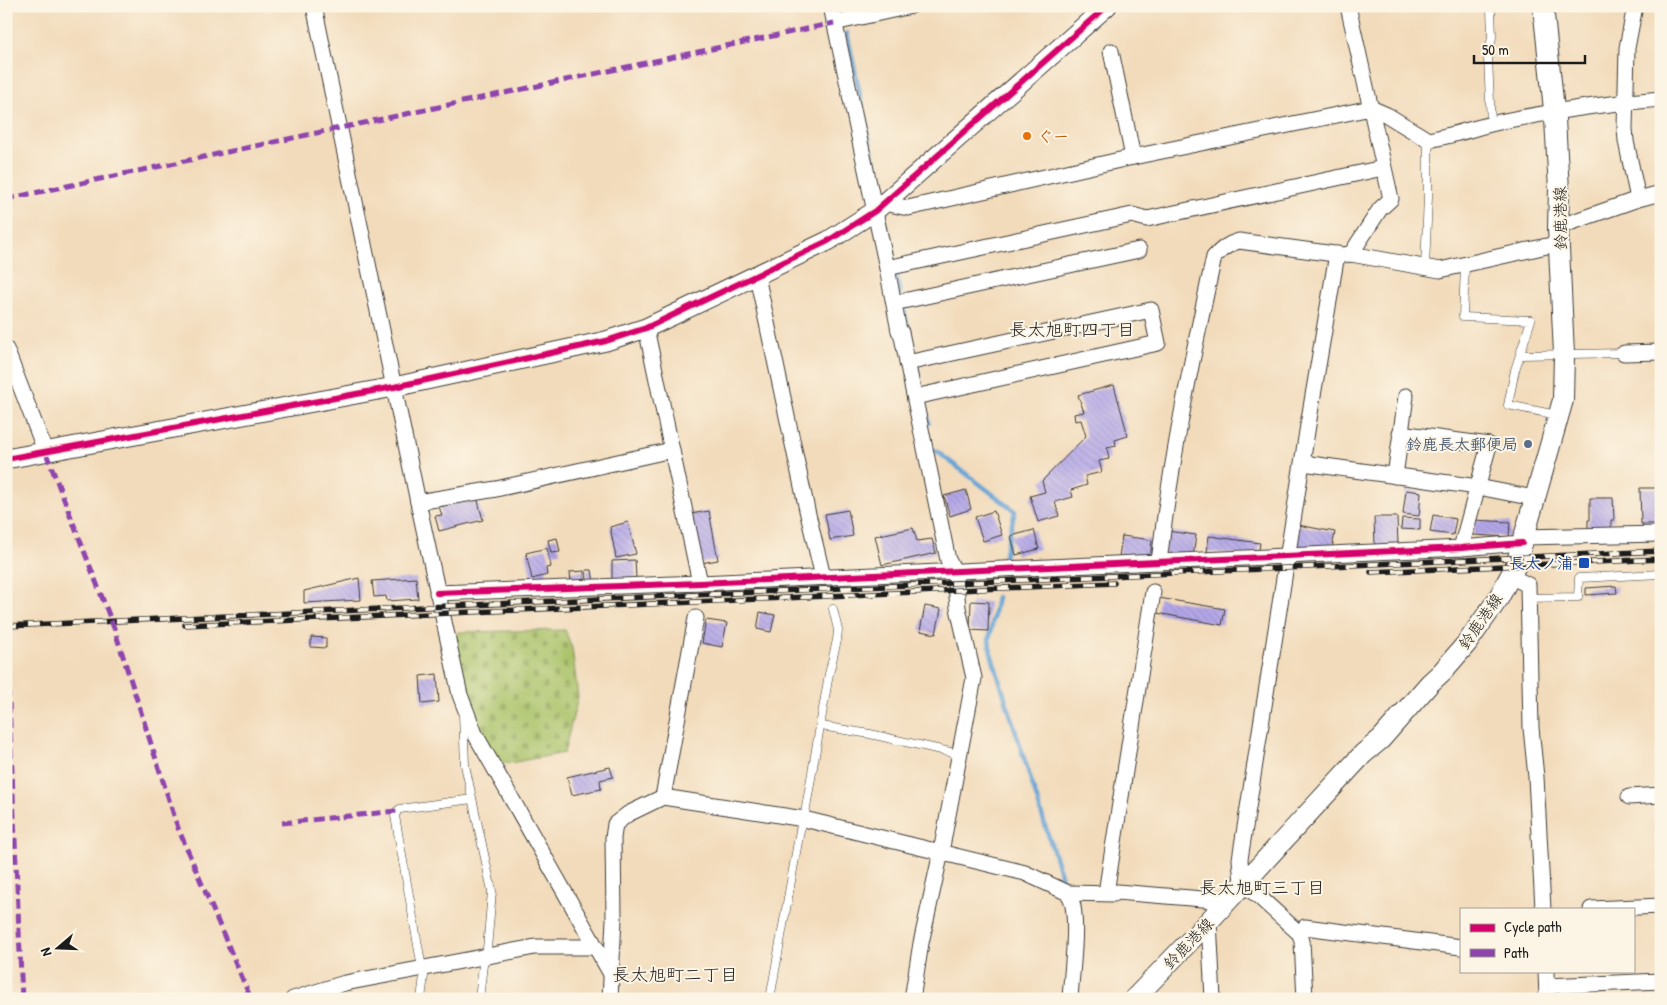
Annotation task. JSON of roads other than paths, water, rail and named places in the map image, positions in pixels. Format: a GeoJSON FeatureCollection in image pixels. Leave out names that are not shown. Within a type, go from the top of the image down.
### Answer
{"type":"FeatureCollection","features":[{"type":"Feature","properties":{"kind":"main road","name":"鈴鹿港線"},"geometry":{"type":"LineString","coordinates":[[1134,999],[1442,672],[1487,616],[1516,566],[1563,400],[1564,354],[1559,190],[1554,111],[1543,6]]}},
{"type":"Feature","properties":{"kind":"street"},"geometry":{"type":"LineString","coordinates":[[314,6],[437,593],[462,702],[476,734],[611,974]]}},
{"type":"Feature","properties":{"kind":"street"},"geometry":{"type":"LineString","coordinates":[[831,6],[880,207],[887,268],[899,331],[901,332],[908,363],[948,560],[954,572],[958,608],[974,678],[941,852],[921,943],[912,999]]}},
{"type":"Feature","properties":{"kind":"street"},"geometry":{"type":"LineString","coordinates":[[834,23],[911,6]]}},
{"type":"Feature","properties":{"kind":"street"},"geometry":{"type":"LineString","coordinates":[[6,459],[394,387],[606,341],[646,328],[828,241],[880,207],[1107,6]]}},
{"type":"Feature","properties":{"kind":"street"},"geometry":{"type":"LineString","coordinates":[[1305,999],[1300,934],[1242,884],[1240,859],[1303,463],[1344,254],[1391,199],[1348,6]]}},
{"type":"Feature","properties":{"kind":"street"},"geometry":{"type":"LineString","coordinates":[[1636,6],[1627,48],[1626,141],[1638,199]]}},
{"type":"Feature","properties":{"kind":"street"},"geometry":{"type":"LineString","coordinates":[[1111,51],[1133,157]]}},
{"type":"Feature","properties":{"kind":"street"},"geometry":{"type":"LineString","coordinates":[[880,207],[908,208],[1133,157],[1371,108],[1387,115],[1428,140],[1554,111],[1661,99]]}},
{"type":"Feature","properties":{"kind":"street"},"geometry":{"type":"LineString","coordinates":[[887,268],[1132,214],[1147,219],[1383,168]]}},
{"type":"Feature","properties":{"kind":"street"},"geometry":{"type":"LineString","coordinates":[[1159,562],[1164,518],[1181,414],[1214,257],[1230,243],[1239,241],[1344,254],[1440,270],[1465,265],[1559,235],[1638,199],[1661,194]]}},
{"type":"Feature","properties":{"kind":"street"},"geometry":{"type":"LineString","coordinates":[[894,303],[1139,250]]}},
{"type":"Feature","properties":{"kind":"street"},"geometry":{"type":"LineString","coordinates":[[757,276],[823,577]]}},
{"type":"Feature","properties":{"kind":"street"},"geometry":{"type":"LineString","coordinates":[[908,363],[1151,310],[1158,343],[915,397]]}},
{"type":"Feature","properties":{"kind":"street"},"geometry":{"type":"LineString","coordinates":[[646,328],[700,583]]}},
{"type":"Feature","properties":{"kind":"street"},"geometry":{"type":"LineString","coordinates":[[6,349],[46,453]]}},
{"type":"Feature","properties":{"kind":"street"},"geometry":{"type":"LineString","coordinates":[[1624,353],[1661,352]]}},
{"type":"Feature","properties":{"kind":"street"},"geometry":{"type":"LineString","coordinates":[[1395,476],[1406,396]]}},
{"type":"Feature","properties":{"kind":"street"},"geometry":{"type":"LineString","coordinates":[[1400,433],[1489,445],[1461,548]]}},
{"type":"Feature","properties":{"kind":"street"},"geometry":{"type":"LineString","coordinates":[[418,502],[505,488],[672,450]]}},
{"type":"Feature","properties":{"kind":"street"},"geometry":{"type":"LineString","coordinates":[[1303,463],[1478,487],[1534,498]]}},
{"type":"Feature","properties":{"kind":"street"},"geometry":{"type":"LineString","coordinates":[[437,593],[954,572],[1461,548],[1523,540],[1661,534]]}},
{"type":"Feature","properties":{"kind":"street"},"geometry":{"type":"LineString","coordinates":[[1510,576],[1528,586],[1531,728],[1536,778],[1543,908]]}},
{"type":"Feature","properties":{"kind":"street"},"geometry":{"type":"LineString","coordinates":[[1106,893],[1153,592]]}},
{"type":"Feature","properties":{"kind":"street"},"geometry":{"type":"LineString","coordinates":[[663,797],[696,618]]}},
{"type":"Feature","properties":{"kind":"street"},"geometry":{"type":"LineString","coordinates":[[1629,797],[1661,795]]}},
{"type":"Feature","properties":{"kind":"street"},"geometry":{"type":"LineString","coordinates":[[610,999],[614,919],[613,838],[615,824],[628,814],[663,797],[803,819],[1025,873],[1068,893],[1114,894],[1117,892],[1227,902]]}},
{"type":"Feature","properties":{"kind":"street"},"geometry":{"type":"LineString","coordinates":[[1068,893],[1072,898],[1075,918],[1070,999]]}},
{"type":"Feature","properties":{"kind":"street"},"geometry":{"type":"LineString","coordinates":[[1614,908],[1661,906]]}},
{"type":"Feature","properties":{"kind":"street"},"geometry":{"type":"LineString","coordinates":[[1209,921],[1213,999]]}},
{"type":"Feature","properties":{"kind":"street"},"geometry":{"type":"LineString","coordinates":[[1300,934],[1305,927],[1460,946]]}},
{"type":"Feature","properties":{"kind":"street"},"geometry":{"type":"LineString","coordinates":[[293,999],[345,984],[535,947],[595,946]]}},
{"type":"Feature","properties":{"kind":"street"},"geometry":{"type":"LineString","coordinates":[[1546,985],[1661,981]]}},
{"type":"Feature","properties":{"kind":"lane"},"geometry":{"type":"LineString","coordinates":[[1491,8],[1492,37],[1488,58],[1491,124]]}},
{"type":"Feature","properties":{"kind":"lane"},"geometry":{"type":"LineString","coordinates":[[1425,268],[1428,140]]}},
{"type":"Feature","properties":{"kind":"lane"},"geometry":{"type":"LineString","coordinates":[[1465,265],[1463,317],[1531,320],[1508,405],[1558,415]]}},
{"type":"Feature","properties":{"kind":"lane"},"geometry":{"type":"LineString","coordinates":[[1520,355],[1624,353]]}},
{"type":"Feature","properties":{"kind":"lane"},"geometry":{"type":"LineString","coordinates":[[1528,598],[1578,597],[1578,578],[1661,574]]}},
{"type":"Feature","properties":{"kind":"lane"},"geometry":{"type":"LineString","coordinates":[[770,999],[837,640],[838,630],[833,609]]}},
{"type":"Feature","properties":{"kind":"lane"},"geometry":{"type":"LineString","coordinates":[[462,702],[465,765],[492,891],[487,949],[484,956],[479,999]]}},
{"type":"Feature","properties":{"kind":"lane"},"geometry":{"type":"LineString","coordinates":[[821,726],[870,734],[959,754]]}},
{"type":"Feature","properties":{"kind":"lane"},"geometry":{"type":"LineString","coordinates":[[421,999],[424,968],[395,816],[400,809],[472,799]]}},
{"type":"Feature","properties":{"kind":"waterway"},"geometry":{"type":"LineString","coordinates":[[841,6],[843,15]]}},
{"type":"Feature","properties":{"kind":"waterway"},"geometry":{"type":"LineString","coordinates":[[847,33],[880,190]]}},
{"type":"Feature","properties":{"kind":"waterway"},"geometry":{"type":"LineString","coordinates":[[884,220],[893,261]]}},
{"type":"Feature","properties":{"kind":"waterway"},"geometry":{"type":"LineString","coordinates":[[896,273],[900,294]]}},
{"type":"Feature","properties":{"kind":"waterway"},"geometry":{"type":"LineString","coordinates":[[904,309],[914,355]]}},
{"type":"Feature","properties":{"kind":"waterway"},"geometry":{"type":"LineString","coordinates":[[917,368],[921,389]]}},
{"type":"Feature","properties":{"kind":"waterway"},"geometry":{"type":"LineString","coordinates":[[924,402],[929,423]]}},
{"type":"Feature","properties":{"kind":"waterway"},"geometry":{"type":"LineString","coordinates":[[935,450],[1015,511],[1003,561]]}},
{"type":"Feature","properties":{"kind":"waterway"},"geometry":{"type":"LineString","coordinates":[[997,597],[989,640],[991,653],[1063,882]]}},
{"type":"Feature","properties":{"kind":"railway"},"geometry":{"type":"LineString","coordinates":[[6,626],[1661,551]]}},
{"type":"Feature","properties":{"kind":"railway"},"geometry":{"type":"LineString","coordinates":[[1371,572],[1661,559]]}},
{"type":"Feature","properties":{"kind":"railway"},"geometry":{"type":"LineString","coordinates":[[185,625],[1114,583]]}},
{"type":"Feature","properties":{"kind":"place","name":"ぐー"},"geometry":{"type":"Point","coordinates":[1027,136]}},
{"type":"Feature","properties":{"kind":"place","name":"鈴鹿長太郵便局"},"geometry":{"type":"Point","coordinates":[1528,444]}},
{"type":"Feature","properties":{"kind":"place","name":"長太ノ浦"},"geometry":{"type":"Point","coordinates":[1584,563]}},
{"type":"Feature","properties":{"kind":"district","name":"長太旭町四丁目"},"geometry":{"type":"Point","coordinates":[1072,330]}},
{"type":"Feature","properties":{"kind":"district","name":"長太旭町三丁目"},"geometry":{"type":"Point","coordinates":[1262,888]}},
{"type":"Feature","properties":{"kind":"district","name":"長太旭町二丁目"},"geometry":{"type":"Point","coordinates":[675,975]}}]}
